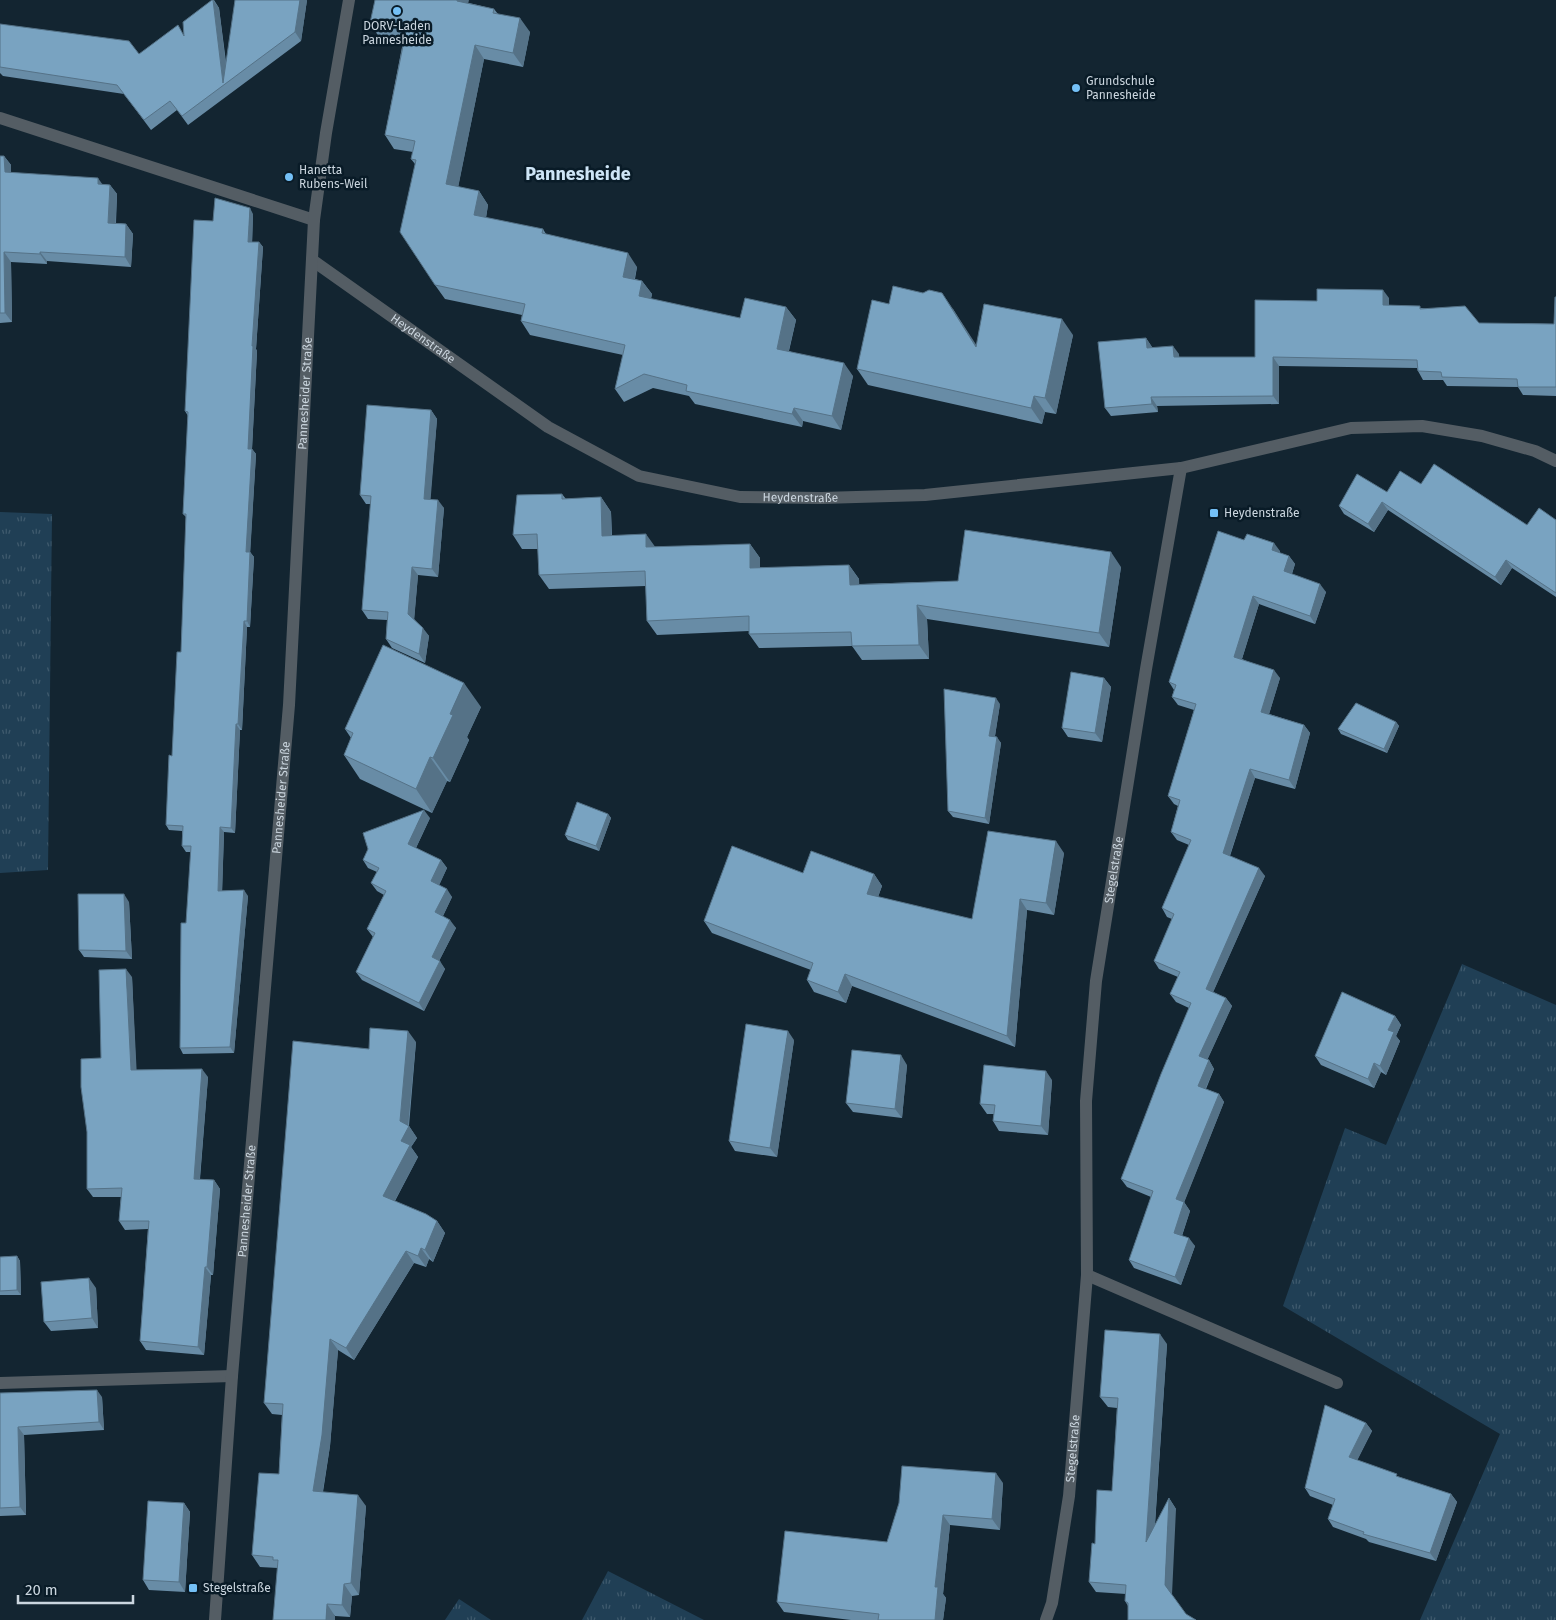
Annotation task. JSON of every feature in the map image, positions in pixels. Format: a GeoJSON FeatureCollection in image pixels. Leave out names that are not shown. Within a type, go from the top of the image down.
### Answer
{"type":"FeatureCollection","features":[{"type":"Feature","properties":{"kind":"street","name":"Pannesheider Straße"},"geometry":{"type":"LineString","coordinates":[[215,1620],[232,1376],[289,705],[314,220],[326,133],[349,0]]}},
{"type":"Feature","properties":{"kind":"street"},"geometry":{"type":"LineString","coordinates":[[0,118],[314,220]]}},
{"type":"Feature","properties":{"kind":"street","name":"Heydenstraße"},"geometry":{"type":"LineString","coordinates":[[312,260],[548,427],[639,476],[740,497],[822,498],[925,495],[1181,468],[1351,428],[1422,426],[1482,436],[1535,451],[1556,461]]}},
{"type":"Feature","properties":{"kind":"street","name":"Stegelstraße"},"geometry":{"type":"LineString","coordinates":[[1046,1620],[1052,1603],[1069,1496],[1087,1275],[1086,1102],[1096,982],[1146,669],[1181,468]]}},
{"type":"Feature","properties":{"kind":"street"},"geometry":{"type":"LineString","coordinates":[[1087,1275],[1337,1383]]}},
{"type":"Feature","properties":{"kind":"street"},"geometry":{"type":"LineString","coordinates":[[0,1383],[232,1376]]}},
{"type":"Feature","properties":{"kind":"green space"},"geometry":{"type":"Polygon","coordinates":[[[0,512],[52,514],[48,870],[0,873],[0,512]]]}},
{"type":"Feature","properties":{"kind":"green space"},"geometry":{"type":"Polygon","coordinates":[[[1462,964],[1556,1005],[1556,1620],[1420,1620],[1500,1434],[1283,1306],[1345,1128],[1386,1145],[1462,964]]]}},
{"type":"Feature","properties":{"kind":"green space"},"geometry":{"type":"Polygon","coordinates":[[[608,1571],[704,1620],[582,1620],[608,1571]]]}},
{"type":"Feature","properties":{"kind":"green space"},"geometry":{"type":"Polygon","coordinates":[[[459,1599],[491,1620],[445,1620],[459,1599]]]}},
{"type":"Feature","properties":{"kind":"building"},"geometry":{"type":"Polygon","coordinates":[[[212,0],[223,83],[235,0],[300,0],[295,32],[182,116],[170,101],[144,120],[117,85],[0,67],[0,24],[129,41],[139,54],[178,25],[184,36],[183,22],[212,0]]]}},
{"type":"Feature","properties":{"kind":"building"},"geometry":{"type":"Polygon","coordinates":[[[375,0],[457,0],[494,9],[493,13],[520,18],[513,53],[475,45],[446,184],[479,191],[474,215],[543,229],[542,233],[628,253],[623,277],[642,281],[639,296],[740,318],[745,298],[786,307],[777,349],[844,363],[832,416],[794,408],[792,414],[686,391],[687,385],[644,374],[615,389],[625,345],[521,321],[525,304],[435,285],[400,232],[416,160],[411,159],[415,141],[385,135],[406,31],[370,23],[375,0]]]}},
{"type":"Feature","properties":{"kind":"building"},"geometry":{"type":"Polygon","coordinates":[[[0,156],[4,156],[5,172],[98,178],[98,184],[110,185],[108,223],[126,224],[125,257],[4,252],[5,313],[0,313],[0,156]]]}},
{"type":"Feature","properties":{"kind":"building"},"geometry":{"type":"Polygon","coordinates":[[[215,198],[250,208],[248,242],[259,242],[248,449],[252,449],[246,552],[250,552],[247,621],[244,621],[238,724],[236,724],[231,828],[220,827],[218,891],[244,890],[230,1047],[180,1048],[181,923],[186,923],[191,846],[182,846],[183,826],[166,825],[169,755],[172,756],[177,652],[181,652],[186,514],[183,514],[188,412],[185,411],[194,220],[213,221],[215,198]]]}},
{"type":"Feature","properties":{"kind":"building"},"geometry":{"type":"Polygon","coordinates":[[[893,286],[923,293],[929,290],[942,293],[976,347],[984,304],[1062,319],[1045,398],[1034,396],[1031,408],[857,369],[872,300],[889,304],[893,286]]]}},
{"type":"Feature","properties":{"kind":"building"},"geometry":{"type":"Polygon","coordinates":[[[1317,289],[1383,290],[1383,305],[1420,306],[1420,309],[1465,306],[1479,323],[1554,324],[1556,297],[1556,387],[1518,387],[1517,379],[1442,377],[1441,372],[1418,371],[1417,360],[1273,357],[1273,396],[1151,397],[1152,404],[1105,408],[1098,342],[1146,338],[1147,348],[1173,346],[1174,357],[1255,357],[1255,300],[1317,301],[1317,289]]]}},
{"type":"Feature","properties":{"kind":"building"},"geometry":{"type":"Polygon","coordinates":[[[367,405],[431,410],[424,499],[438,500],[432,569],[412,567],[408,614],[423,628],[419,654],[386,639],[388,612],[362,610],[371,496],[360,495],[367,405]]]}},
{"type":"Feature","properties":{"kind":"building"},"geometry":{"type":"Polygon","coordinates":[[[1434,464],[1527,525],[1539,508],[1556,520],[1556,593],[1506,560],[1495,577],[1382,502],[1368,524],[1339,506],[1357,474],[1387,492],[1400,471],[1421,484],[1434,464]]]}},
{"type":"Feature","properties":{"kind":"building"},"geometry":{"type":"Polygon","coordinates":[[[562,494],[562,499],[601,497],[602,536],[646,534],[646,547],[750,544],[750,568],[849,565],[850,585],[958,581],[965,530],[1111,552],[1099,633],[917,605],[919,645],[852,646],[851,632],[749,634],[749,616],[647,621],[645,571],[539,575],[537,534],[513,535],[517,495],[562,494]]]}},
{"type":"Feature","properties":{"kind":"building"},"geometry":{"type":"Polygon","coordinates":[[[1218,531],[1244,540],[1247,534],[1274,543],[1272,550],[1289,556],[1284,571],[1320,584],[1310,616],[1253,596],[1234,657],[1274,670],[1261,712],[1304,725],[1289,780],[1250,769],[1223,853],[1259,868],[1206,989],[1226,998],[1199,1056],[1209,1060],[1198,1086],[1219,1094],[1176,1199],[1184,1202],[1174,1233],[1189,1238],[1175,1277],[1129,1260],[1153,1191],[1121,1179],[1161,1074],[1191,1003],[1170,994],[1180,972],[1154,961],[1174,914],[1162,908],[1191,840],[1171,832],[1180,800],[1168,796],[1196,704],[1172,697],[1176,685],[1169,682],[1218,531]]]}},
{"type":"Feature","properties":{"kind":"building"},"geometry":{"type":"Polygon","coordinates":[[[383,645],[464,683],[450,714],[453,715],[433,758],[430,757],[416,789],[344,755],[353,733],[345,729],[383,645]]]}},
{"type":"Feature","properties":{"kind":"building"},"geometry":{"type":"Polygon","coordinates":[[[1071,672],[1104,678],[1095,733],[1062,728],[1071,672]]]}},
{"type":"Feature","properties":{"kind":"building"},"geometry":{"type":"Polygon","coordinates":[[[944,689],[996,698],[989,736],[997,737],[985,818],[948,811],[944,689]]]}},
{"type":"Feature","properties":{"kind":"building"},"geometry":{"type":"Polygon","coordinates":[[[1356,703],[1396,722],[1384,749],[1338,729],[1356,703]]]}},
{"type":"Feature","properties":{"kind":"building"},"geometry":{"type":"Polygon","coordinates":[[[577,802],[608,814],[596,846],[565,835],[577,802]]]}},
{"type":"Feature","properties":{"kind":"building"},"geometry":{"type":"Polygon","coordinates":[[[424,810],[408,844],[441,860],[431,881],[447,889],[435,912],[450,920],[432,957],[440,961],[419,1003],[356,972],[375,933],[367,929],[386,891],[371,883],[379,868],[363,860],[368,849],[363,833],[424,810]]]}},
{"type":"Feature","properties":{"kind":"building"},"geometry":{"type":"Polygon","coordinates":[[[988,831],[1056,841],[1046,903],[1020,899],[1007,1036],[845,974],[838,992],[807,980],[813,963],[704,921],[732,846],[803,873],[811,851],[874,874],[867,894],[972,919],[988,831]]]}},
{"type":"Feature","properties":{"kind":"building"},"geometry":{"type":"Polygon","coordinates":[[[78,894],[124,894],[126,951],[79,950],[78,894]]]}},
{"type":"Feature","properties":{"kind":"building"},"geometry":{"type":"Polygon","coordinates":[[[126,969],[131,1070],[202,1069],[194,1179],[214,1180],[198,1347],[140,1341],[149,1221],[119,1221],[122,1188],[87,1189],[87,1132],[81,1087],[81,1059],[101,1058],[99,970],[126,969]]]}},
{"type":"Feature","properties":{"kind":"building"},"geometry":{"type":"Polygon","coordinates":[[[1342,992],[1395,1016],[1388,1030],[1394,1032],[1380,1066],[1374,1063],[1368,1079],[1315,1056],[1342,992]]]}},
{"type":"Feature","properties":{"kind":"building"},"geometry":{"type":"Polygon","coordinates":[[[746,1024],[788,1031],[770,1148],[729,1141],[746,1024]]]}},
{"type":"Feature","properties":{"kind":"building"},"geometry":{"type":"Polygon","coordinates":[[[370,1028],[408,1031],[400,1121],[409,1126],[401,1141],[410,1145],[383,1196],[426,1214],[437,1221],[425,1250],[421,1248],[418,1256],[406,1251],[346,1348],[330,1339],[322,1435],[313,1491],[358,1495],[351,1583],[344,1584],[342,1605],[327,1604],[326,1620],[273,1620],[278,1560],[273,1560],[273,1557],[252,1555],[259,1473],[279,1474],[283,1404],[264,1403],[293,1041],[369,1049],[370,1028]]]}},
{"type":"Feature","properties":{"kind":"building"},"geometry":{"type":"Polygon","coordinates":[[[852,1050],[901,1055],[895,1109],[846,1103],[852,1050]]]}},
{"type":"Feature","properties":{"kind":"building"},"geometry":{"type":"Polygon","coordinates":[[[984,1065],[1046,1071],[1041,1126],[993,1121],[995,1105],[980,1104],[984,1065]]]}},
{"type":"Feature","properties":{"kind":"building"},"geometry":{"type":"Polygon","coordinates":[[[17,1256],[17,1290],[0,1291],[0,1257],[17,1256]]]}},
{"type":"Feature","properties":{"kind":"building"},"geometry":{"type":"Polygon","coordinates":[[[89,1278],[92,1318],[44,1322],[41,1282],[89,1278]]]}},
{"type":"Feature","properties":{"kind":"building"},"geometry":{"type":"Polygon","coordinates":[[[1105,1330],[1160,1334],[1146,1542],[1169,1498],[1165,1585],[1186,1614],[1196,1620],[1128,1620],[1128,1603],[1125,1601],[1126,1585],[1089,1582],[1092,1543],[1095,1544],[1097,1490],[1112,1491],[1118,1398],[1100,1397],[1105,1330]]]}},
{"type":"Feature","properties":{"kind":"building"},"geometry":{"type":"Polygon","coordinates":[[[97,1390],[99,1422],[18,1427],[20,1507],[0,1508],[0,1393],[97,1390]]]}},
{"type":"Feature","properties":{"kind":"building"},"geometry":{"type":"Polygon","coordinates":[[[1325,1405],[1366,1423],[1349,1457],[1397,1474],[1396,1476],[1451,1494],[1430,1553],[1363,1534],[1364,1532],[1328,1519],[1335,1499],[1305,1488],[1325,1405]]]}},
{"type":"Feature","properties":{"kind":"building"},"geometry":{"type":"Polygon","coordinates":[[[902,1466],[996,1473],[992,1519],[943,1515],[935,1587],[938,1587],[935,1620],[878,1620],[879,1614],[777,1602],[785,1531],[887,1542],[899,1503],[902,1466]]]}},
{"type":"Feature","properties":{"kind":"building"},"geometry":{"type":"Polygon","coordinates":[[[148,1501],[184,1503],[179,1582],[143,1580],[148,1501]]]}},
{"type":"Feature","properties":{"kind":"place","name":"DORV-Laden Pannesheide"},"geometry":{"type":"Point","coordinates":[397,11]}},
{"type":"Feature","properties":{"kind":"place","name":"Grundschule Pannesheide"},"geometry":{"type":"Point","coordinates":[1076,88]}},
{"type":"Feature","properties":{"kind":"place","name":"Hanetta Rubens-Weil"},"geometry":{"type":"Point","coordinates":[289,177]}},
{"type":"Feature","properties":{"kind":"place","name":"Heydenstraße"},"geometry":{"type":"Point","coordinates":[1214,513]}},
{"type":"Feature","properties":{"kind":"place","name":"Stegelstraße"},"geometry":{"type":"Point","coordinates":[193,1588]}},
{"type":"Feature","properties":{"kind":"district","name":"Pannesheide"},"geometry":{"type":"Point","coordinates":[578,174]}}]}
